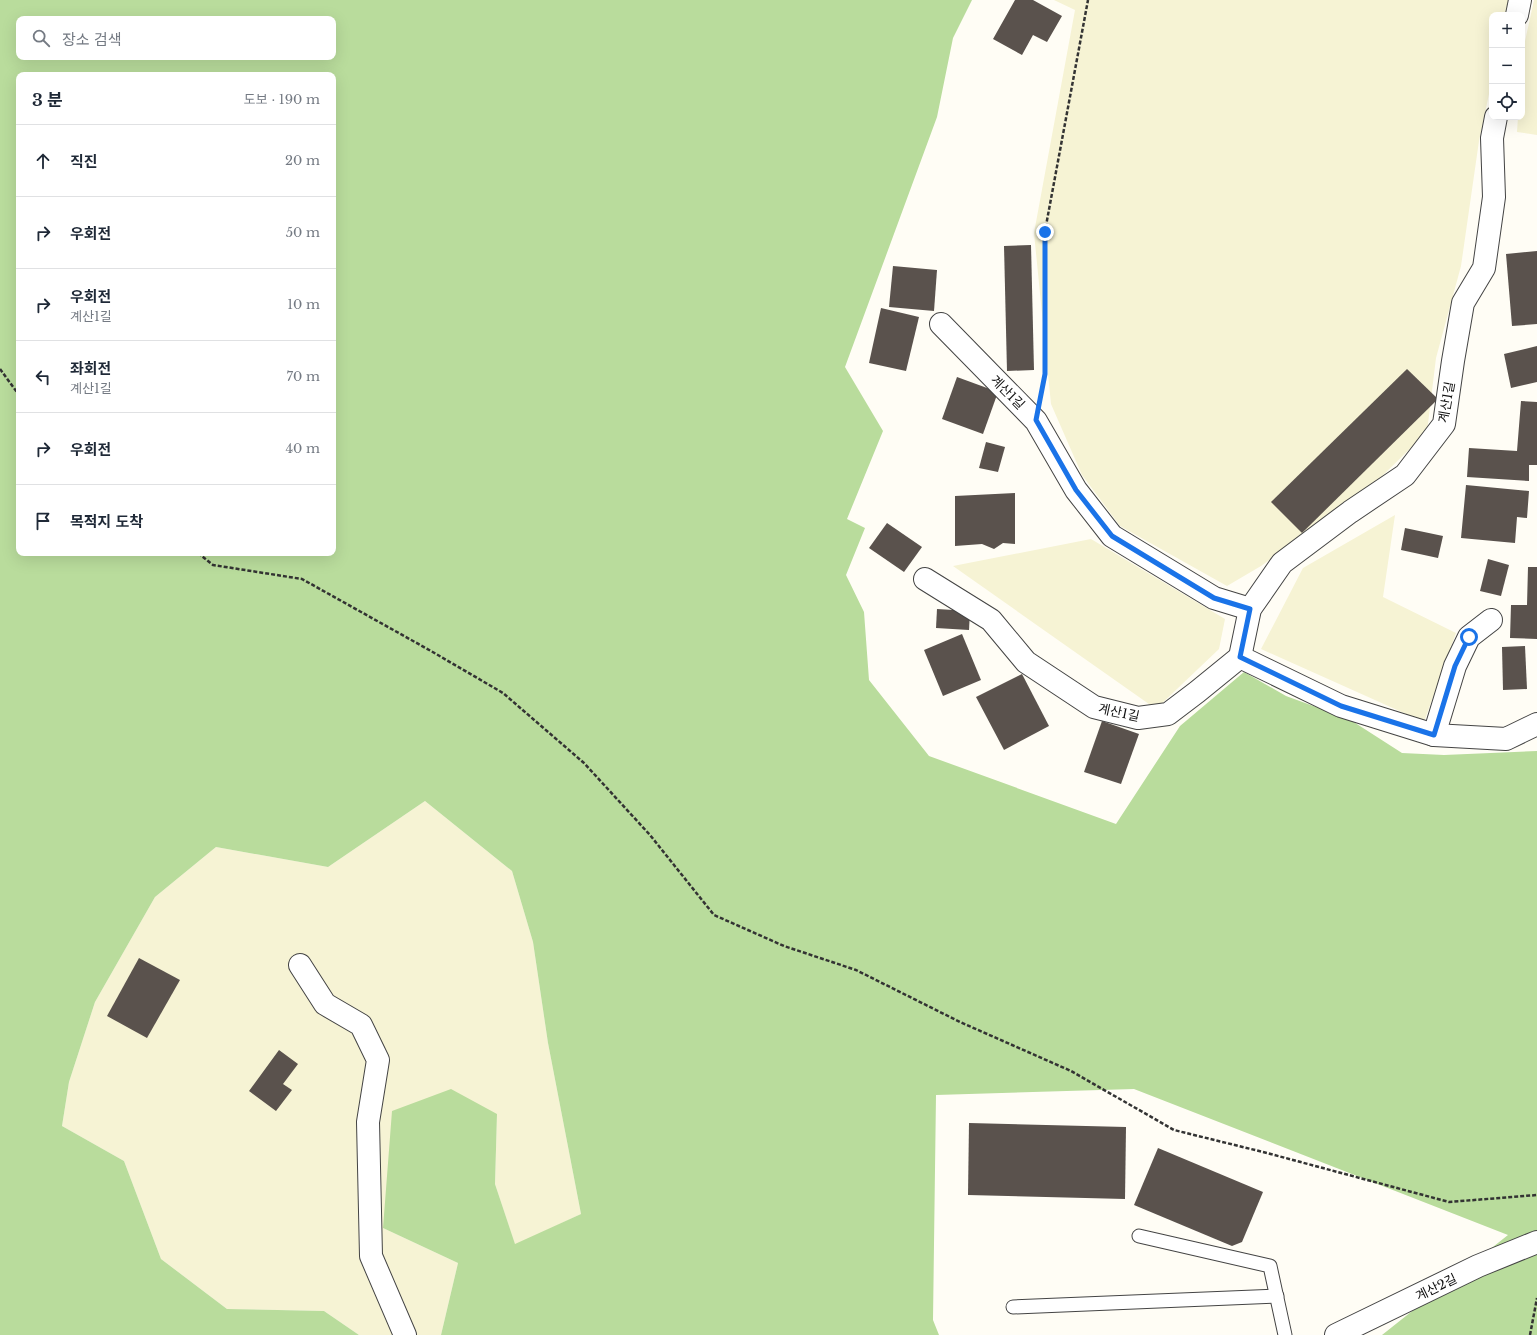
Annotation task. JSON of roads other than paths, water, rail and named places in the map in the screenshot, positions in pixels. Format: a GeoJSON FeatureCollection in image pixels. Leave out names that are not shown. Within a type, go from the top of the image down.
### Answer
{"type":"FeatureCollection","features":[{"type":"Feature","properties":{"kind":"street"},"geometry":{"type":"LineString","coordinates":[[1517,12],[1520,0]]}},
{"type":"Feature","properties":{"kind":"street","name":"계산1길"},"geometry":{"type":"LineString","coordinates":[[925,579],[990,620],[1026,662],[1094,707],[1138,718],[1168,714],[1240,657],[1250,609],[1282,563],[1350,512],[1405,476],[1444,424],[1452,361],[1463,303],[1484,268],[1494,197],[1492,138],[1495,120]]}},
{"type":"Feature","properties":{"kind":"street","name":"계산1길"},"geometry":{"type":"LineString","coordinates":[[941,324],[1036,420],[1076,490],[1112,536],[1214,598],[1250,609]]}},
{"type":"Feature","properties":{"kind":"street"},"geometry":{"type":"LineString","coordinates":[[1434,735],[1455,666],[1469,637],[1491,620]]}},
{"type":"Feature","properties":{"kind":"street"},"geometry":{"type":"LineString","coordinates":[[1240,657],[1341,706],[1434,735],[1506,739],[1537,724]]}},
{"type":"Feature","properties":{"kind":"street"},"geometry":{"type":"LineString","coordinates":[[300,966],[325,1004],[362,1025],[378,1060],[368,1122],[371,1256],[405,1335]]}},
{"type":"Feature","properties":{"kind":"street","name":"계산2길"},"geometry":{"type":"LineString","coordinates":[[1336,1335],[1478,1266],[1537,1242]]}},
{"type":"Feature","properties":{"kind":"lane"},"geometry":{"type":"LineString","coordinates":[[1139,1236],[1270,1266],[1285,1335]]}},
{"type":"Feature","properties":{"kind":"lane"},"geometry":{"type":"LineString","coordinates":[[1013,1308],[1277,1296]]}}]}
